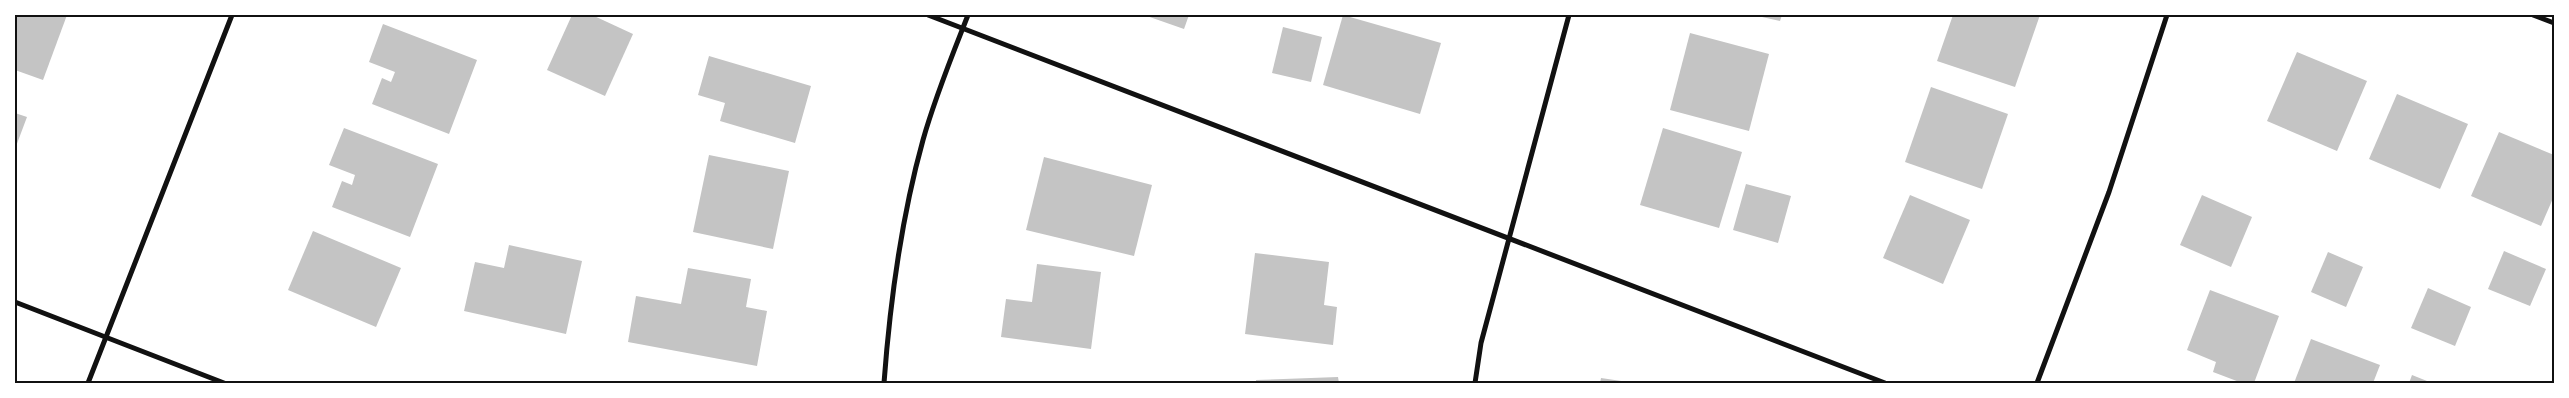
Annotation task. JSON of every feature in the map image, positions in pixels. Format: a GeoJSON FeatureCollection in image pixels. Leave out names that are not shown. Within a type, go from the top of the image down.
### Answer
{"type":"FeatureCollection","features":[{"type":"Feature","properties":{"kind":"street"},"geometry":{"type":"LineString","coordinates":[[88,383],[232,15]]}},
{"type":"Feature","properties":{"kind":"street"},"geometry":{"type":"LineString","coordinates":[[928,15],[1885,383]]}},
{"type":"Feature","properties":{"kind":"street"},"geometry":{"type":"LineString","coordinates":[[884,383],[889,323],[910,192],[929,122],[968,15]]}},
{"type":"Feature","properties":{"kind":"street"},"geometry":{"type":"LineString","coordinates":[[1475,383],[1481,343],[1568,15]]}},
{"type":"Feature","properties":{"kind":"street"},"geometry":{"type":"LineString","coordinates":[[2037,383],[2109,192],[2167,15]]}},
{"type":"Feature","properties":{"kind":"street"},"geometry":{"type":"LineString","coordinates":[[2533,15],[2554,23]]}},
{"type":"Feature","properties":{"kind":"street"},"geometry":{"type":"LineString","coordinates":[[15,302],[224,383]]}},
{"type":"Feature","properties":{"kind":"building"},"geometry":{"type":"Polygon","coordinates":[[[15,15],[67,15],[43,80],[15,70],[15,15]]]}},
{"type":"Feature","properties":{"kind":"building"},"geometry":{"type":"Polygon","coordinates":[[[572,15],[592,15],[633,34],[605,96],[547,70],[572,15]]]}},
{"type":"Feature","properties":{"kind":"building"},"geometry":{"type":"Polygon","coordinates":[[[1144,15],[1189,15],[1184,29],[1144,15]]]}},
{"type":"Feature","properties":{"kind":"building"},"geometry":{"type":"Polygon","coordinates":[[[1343,15],[1441,43],[1420,114],[1323,85],[1343,15]]]}},
{"type":"Feature","properties":{"kind":"building"},"geometry":{"type":"Polygon","coordinates":[[[1753,15],[1782,15],[1780,21],[1753,15]]]}},
{"type":"Feature","properties":{"kind":"building"},"geometry":{"type":"Polygon","coordinates":[[[1953,15],[2040,15],[2015,87],[1937,61],[1953,15]]]}},
{"type":"Feature","properties":{"kind":"building"},"geometry":{"type":"Polygon","coordinates":[[[383,24],[477,60],[449,134],[372,104],[382,78],[391,82],[395,72],[369,62],[383,24]]]}},
{"type":"Feature","properties":{"kind":"building"},"geometry":{"type":"Polygon","coordinates":[[[1283,27],[1322,37],[1311,82],[1272,73],[1283,27]]]}},
{"type":"Feature","properties":{"kind":"building"},"geometry":{"type":"Polygon","coordinates":[[[1690,33],[1769,54],[1749,131],[1670,110],[1690,33]]]}},
{"type":"Feature","properties":{"kind":"building"},"geometry":{"type":"Polygon","coordinates":[[[2297,52],[2367,81],[2337,151],[2267,121],[2297,52]]]}},
{"type":"Feature","properties":{"kind":"building"},"geometry":{"type":"Polygon","coordinates":[[[709,56],[811,86],[795,143],[720,121],[725,103],[698,95],[709,56]]]}},
{"type":"Feature","properties":{"kind":"building"},"geometry":{"type":"Polygon","coordinates":[[[1931,87],[2008,114],[1982,189],[1905,162],[1931,87]]]}},
{"type":"Feature","properties":{"kind":"building"},"geometry":{"type":"Polygon","coordinates":[[[2397,94],[2468,124],[2440,189],[2369,159],[2397,94]]]}},
{"type":"Feature","properties":{"kind":"building"},"geometry":{"type":"Polygon","coordinates":[[[15,113],[27,117],[15,149],[15,113]]]}},
{"type":"Feature","properties":{"kind":"building"},"geometry":{"type":"Polygon","coordinates":[[[344,128],[438,164],[410,237],[332,207],[342,181],[352,185],[355,175],[329,165],[344,128]]]}},
{"type":"Feature","properties":{"kind":"building"},"geometry":{"type":"Polygon","coordinates":[[[1663,128],[1742,152],[1719,228],[1640,205],[1663,128]]]}},
{"type":"Feature","properties":{"kind":"building"},"geometry":{"type":"Polygon","coordinates":[[[2499,132],[2554,155],[2554,196],[2541,226],[2471,196],[2499,132]]]}},
{"type":"Feature","properties":{"kind":"building"},"geometry":{"type":"Polygon","coordinates":[[[709,155],[789,171],[773,249],[693,232],[709,155]]]}},
{"type":"Feature","properties":{"kind":"building"},"geometry":{"type":"Polygon","coordinates":[[[1044,157],[1152,185],[1134,256],[1026,230],[1044,157]]]}},
{"type":"Feature","properties":{"kind":"building"},"geometry":{"type":"Polygon","coordinates":[[[1746,184],[1791,196],[1778,243],[1733,230],[1746,184]]]}},
{"type":"Feature","properties":{"kind":"building"},"geometry":{"type":"Polygon","coordinates":[[[1910,195],[1970,220],[1943,284],[1883,258],[1910,195]]]}},
{"type":"Feature","properties":{"kind":"building"},"geometry":{"type":"Polygon","coordinates":[[[2202,195],[2252,217],[2231,267],[2180,245],[2202,195]]]}},
{"type":"Feature","properties":{"kind":"building"},"geometry":{"type":"Polygon","coordinates":[[[313,231],[401,268],[376,327],[288,290],[313,231]]]}},
{"type":"Feature","properties":{"kind":"building"},"geometry":{"type":"Polygon","coordinates":[[[509,245],[582,261],[566,334],[464,311],[475,262],[504,268],[509,245]]]}},
{"type":"Feature","properties":{"kind":"building"},"geometry":{"type":"Polygon","coordinates":[[[2504,251],[2546,269],[2530,306],[2488,289],[2504,251]]]}},
{"type":"Feature","properties":{"kind":"building"},"geometry":{"type":"Polygon","coordinates":[[[2328,252],[2363,267],[2346,307],[2311,292],[2328,252]]]}},
{"type":"Feature","properties":{"kind":"building"},"geometry":{"type":"Polygon","coordinates":[[[1255,253],[1329,262],[1324,305],[1337,307],[1333,345],[1245,334],[1255,253]]]}},
{"type":"Feature","properties":{"kind":"building"},"geometry":{"type":"Polygon","coordinates":[[[1037,264],[1101,272],[1091,349],[1001,337],[1006,299],[1032,302],[1037,264]]]}},
{"type":"Feature","properties":{"kind":"building"},"geometry":{"type":"Polygon","coordinates":[[[688,268],[751,279],[746,307],[767,311],[757,366],[628,342],[636,296],[681,304],[688,268]]]}},
{"type":"Feature","properties":{"kind":"building"},"geometry":{"type":"Polygon","coordinates":[[[2428,288],[2471,307],[2455,346],[2411,328],[2428,288]]]}},
{"type":"Feature","properties":{"kind":"building"},"geometry":{"type":"Polygon","coordinates":[[[2210,290],[2279,316],[2254,383],[2242,383],[2213,372],[2216,362],[2187,350],[2210,290]]]}},
{"type":"Feature","properties":{"kind":"building"},"geometry":{"type":"Polygon","coordinates":[[[2311,339],[2380,365],[2373,383],[2294,383],[2311,339]]]}},
{"type":"Feature","properties":{"kind":"building"},"geometry":{"type":"Polygon","coordinates":[[[2412,375],[2432,383],[2409,383],[2412,375]]]}},
{"type":"Feature","properties":{"kind":"building"},"geometry":{"type":"Polygon","coordinates":[[[1338,377],[1339,383],[1256,383],[1256,380],[1338,377]]]}},
{"type":"Feature","properties":{"kind":"building"},"geometry":{"type":"Polygon","coordinates":[[[1601,378],[1628,382],[1628,383],[1600,383],[1601,378]]]}}]}
